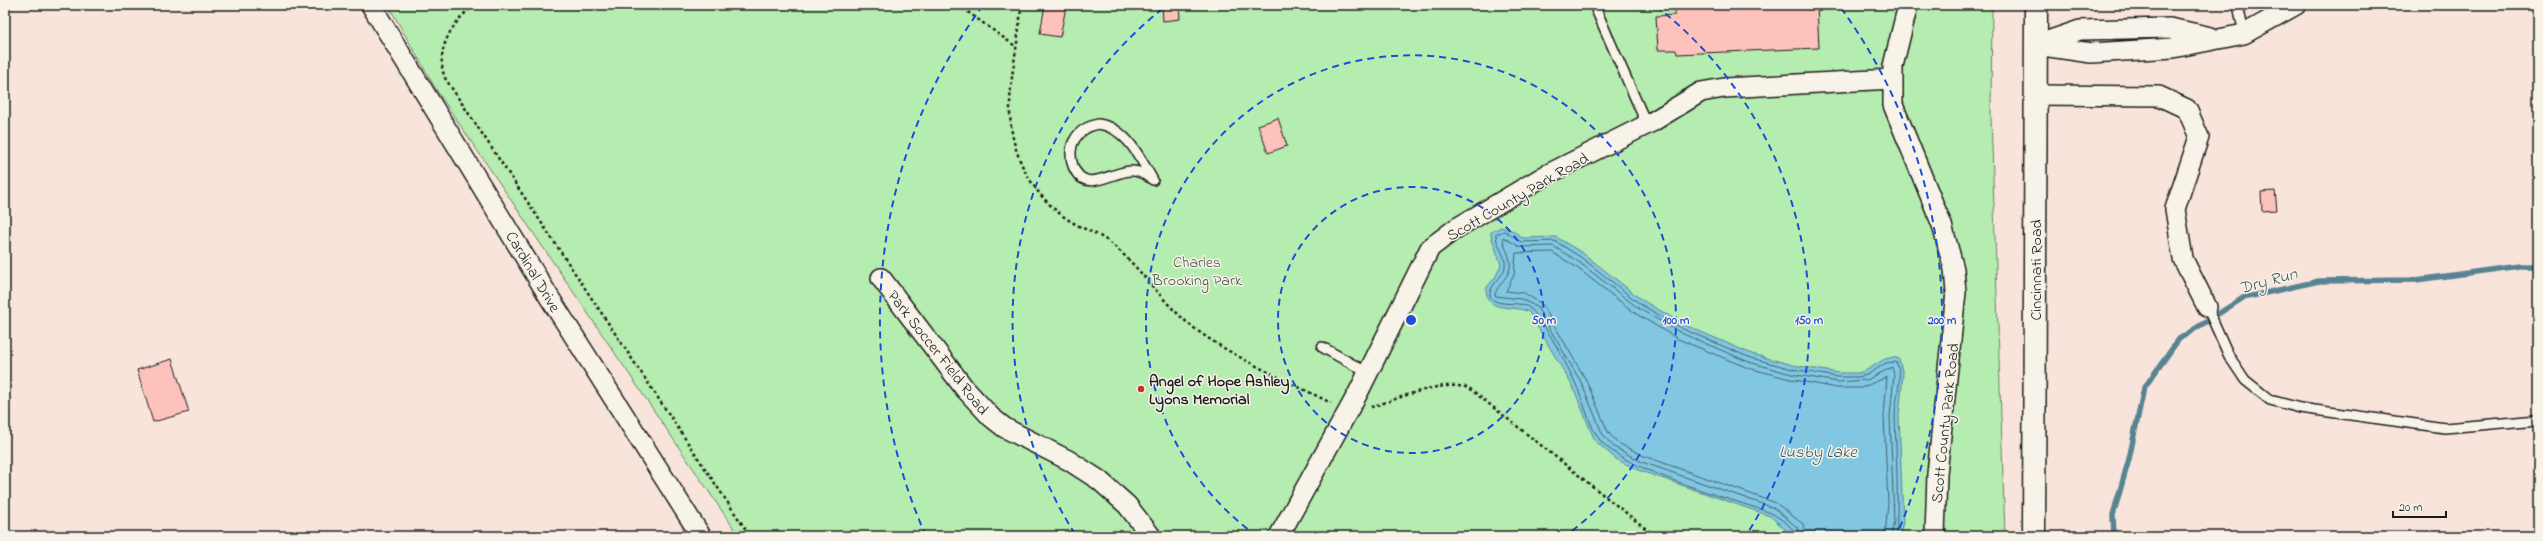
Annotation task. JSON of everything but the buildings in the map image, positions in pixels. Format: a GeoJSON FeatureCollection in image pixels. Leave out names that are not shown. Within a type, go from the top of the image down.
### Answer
{"type":"FeatureCollection","features":[{"type":"Feature","properties":{"kind":"main road","name":"Cincinnati Road"},"geometry":{"type":"LineString","coordinates":[[2034,536],[2036,5]]}},
{"type":"Feature","properties":{"kind":"street","name":"Cardinal Drive"},"geometry":{"type":"LineString","coordinates":[[371,5],[555,306],[701,536]]}},
{"type":"Feature","properties":{"kind":"street"},"geometry":{"type":"LineString","coordinates":[[1892,79],[1908,5]]}},
{"type":"Feature","properties":{"kind":"street"},"geometry":{"type":"LineString","coordinates":[[2036,45],[2090,53],[2173,48],[2244,34],[2296,5]]}},
{"type":"Feature","properties":{"kind":"street","name":"Scott County Park Road"},"geometry":{"type":"LineString","coordinates":[[1279,536],[1368,373],[1430,248],[1455,229],[1510,196],[1647,124],[1701,92],[1724,88],[1892,79],[1893,105],[1942,225],[1954,269],[1956,292],[1937,474],[1935,536]]}},
{"type":"Feature","properties":{"kind":"street"},"geometry":{"type":"LineString","coordinates":[[2036,95],[2159,96],[2187,109],[2199,136],[2176,209],[2178,233],[2183,259],[2207,307]]}},
{"type":"Feature","properties":{"kind":"street","name":"Park Soccer Field Road"},"geometry":{"type":"LineString","coordinates":[[881,278],[965,389],[991,418],[1005,428],[1068,460],[1100,480],[1127,506],[1151,536]]}},
{"type":"Feature","properties":{"kind":"lane"},"geometry":{"type":"LineString","coordinates":[[1594,5],[1647,124]]}},
{"type":"Feature","properties":{"kind":"lane"},"geometry":{"type":"LineString","coordinates":[[2238,5],[2244,34]]}},
{"type":"Feature","properties":{"kind":"lane"},"geometry":{"type":"LineString","coordinates":[[1098,124],[1114,128],[1132,147],[1153,180],[1134,170],[1097,180],[1088,180],[1075,170],[1072,163],[1072,146],[1075,138],[1082,131],[1098,124]]}},
{"type":"Feature","properties":{"kind":"lane"},"geometry":{"type":"LineString","coordinates":[[2207,307],[2228,356],[2245,380],[2270,400],[2300,408],[2445,428],[2538,420]]}},
{"type":"Feature","properties":{"kind":"lane"},"geometry":{"type":"LineString","coordinates":[[1322,347],[1368,373]]}},
{"type":"Feature","properties":{"kind":"path"},"geometry":{"type":"LineString","coordinates":[[475,5],[456,23],[443,48],[442,70],[445,78],[750,536]]}},
{"type":"Feature","properties":{"kind":"path"},"geometry":{"type":"LineString","coordinates":[[958,5],[1015,46]]}},
{"type":"Feature","properties":{"kind":"path"},"geometry":{"type":"LineString","coordinates":[[1021,5],[1015,46],[1010,110],[1012,131],[1023,166],[1034,186],[1048,203],[1061,215],[1112,245],[1170,308],[1190,325],[1271,372],[1339,407],[1349,409],[1367,408],[1444,386],[1458,385],[1469,388],[1655,536]]}},
{"type":"Feature","properties":{"kind":"green space","name":"Charles Brooking Park"},"geometry":{"type":"Polygon","coordinates":[[[388,5],[1992,5],[1991,116],[2005,536],[739,536],[437,91],[388,5]]]}},
{"type":"Feature","properties":{"kind":"water","name":"Lusby Lake"},"geometry":{"type":"Polygon","coordinates":[[[1501,227],[1514,231],[1522,238],[1556,237],[1584,254],[1642,300],[1685,325],[1752,354],[1793,365],[1838,373],[1858,373],[1865,371],[1885,359],[1894,357],[1899,359],[1903,374],[1899,416],[1903,522],[1900,536],[1793,536],[1770,516],[1638,470],[1616,459],[1595,441],[1573,387],[1529,312],[1500,307],[1489,301],[1487,287],[1495,278],[1501,265],[1491,232],[1501,227]]]}},
{"type":"Feature","properties":{"kind":"waterway","name":"Dry Run"},"geometry":{"type":"LineString","coordinates":[[2114,536],[2113,515],[2129,459],[2144,388],[2179,339],[2243,298],[2319,281],[2416,280],[2519,266],[2538,266]]}},
{"type":"Feature","properties":{"kind":"place","name":"Angel of Hope Ashley Lyons Memorial"},"geometry":{"type":"Point","coordinates":[1141,389]}}]}
